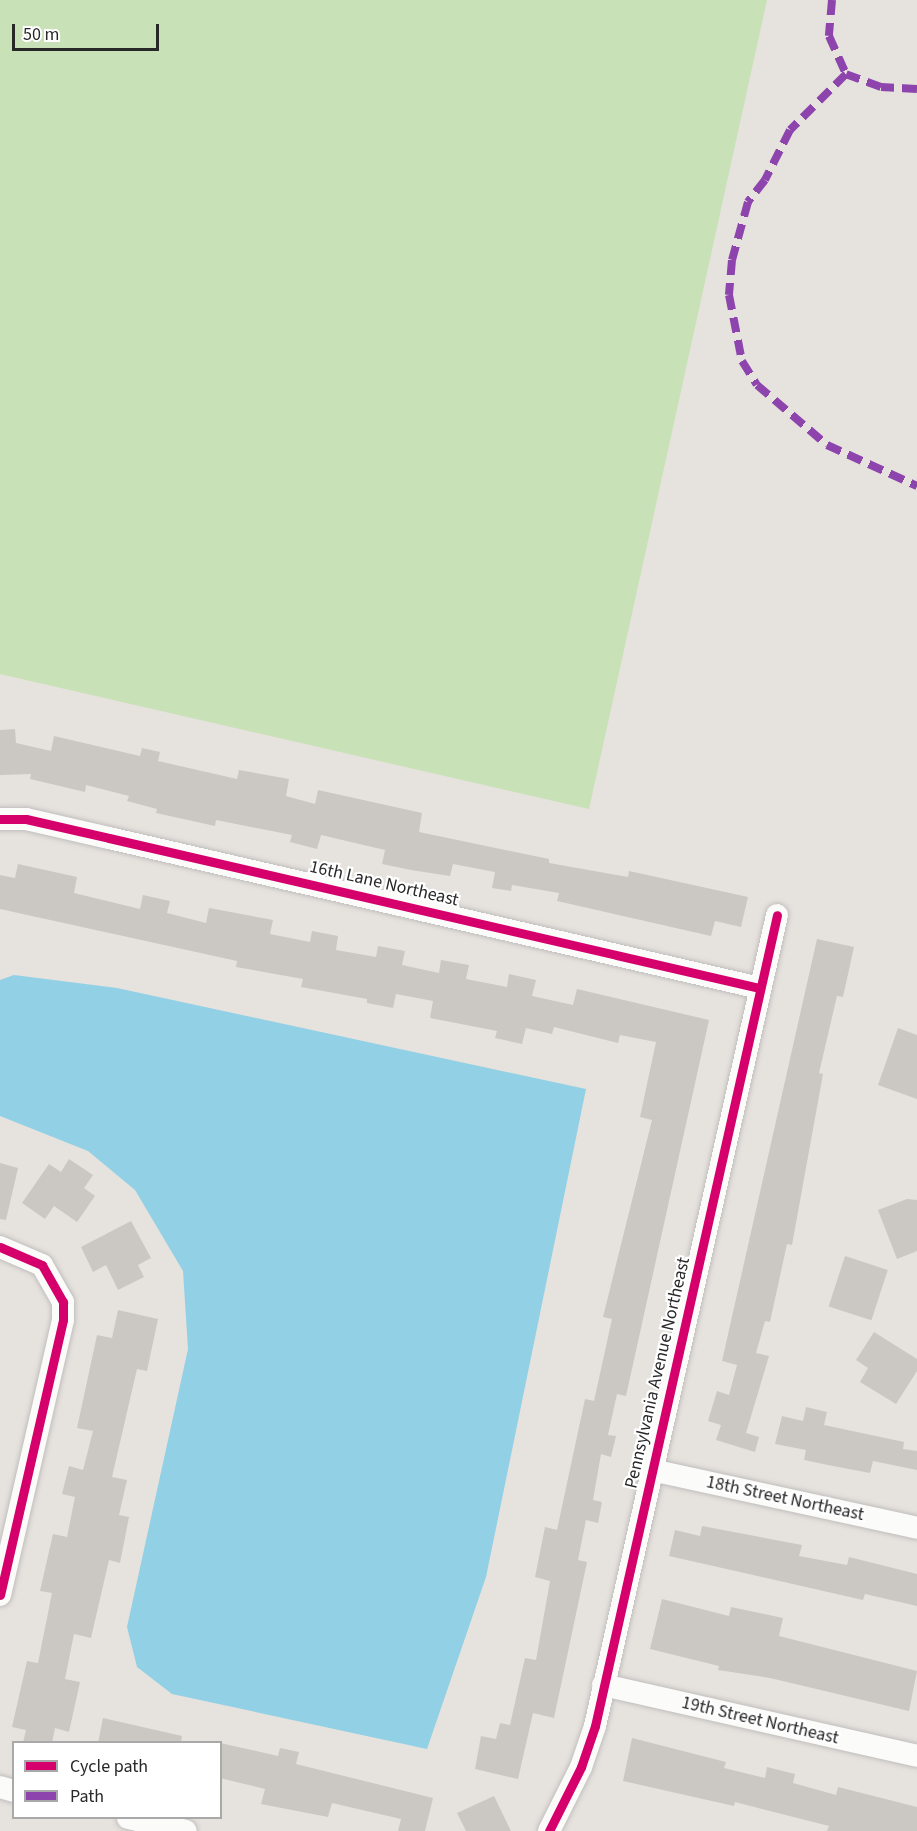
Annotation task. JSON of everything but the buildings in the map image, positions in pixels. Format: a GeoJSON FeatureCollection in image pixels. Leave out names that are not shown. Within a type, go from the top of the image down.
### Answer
{"type":"FeatureCollection","features":[{"type":"Feature","properties":{"kind":"street","name":"16th Lane Northeast"},"geometry":{"type":"LineString","coordinates":[[0,819],[26,819],[109,837],[760,987]]}},
{"type":"Feature","properties":{"kind":"street","name":"Pennsylvania Avenue Northeast"},"geometry":{"type":"LineString","coordinates":[[549,1831],[581,1767],[603,1685],[777,915]]}},
{"type":"Feature","properties":{"kind":"street"},"geometry":{"type":"LineString","coordinates":[[0,1247],[42,1265],[63,1302],[63,1320],[0,1595]]}},
{"type":"Feature","properties":{"kind":"street","name":"18th Street Northeast"},"geometry":{"type":"LineString","coordinates":[[652,1470],[917,1528]]}},
{"type":"Feature","properties":{"kind":"street","name":"19th Street Northeast"},"geometry":{"type":"LineString","coordinates":[[603,1685],[917,1756]]}},
{"type":"Feature","properties":{"kind":"street"},"geometry":{"type":"LineString","coordinates":[[132,1819],[186,1831]]}},
{"type":"Feature","properties":{"kind":"green space"},"geometry":{"type":"Polygon","coordinates":[[[0,0],[767,0],[589,809],[0,674],[0,0]]]}},
{"type":"Feature","properties":{"kind":"water"},"geometry":{"type":"Polygon","coordinates":[[[14,975],[117,988],[586,1089],[486,1577],[427,1749],[172,1694],[137,1667],[127,1627],[188,1349],[183,1271],[135,1190],[88,1151],[0,1116],[0,980],[14,975]]]}},
{"type":"Feature","properties":{"kind":"marked path"},"geometry":{"type":"LineString","coordinates":[[832,0],[829,36],[846,74]]}},
{"type":"Feature","properties":{"kind":"marked path"},"geometry":{"type":"LineString","coordinates":[[917,89],[881,87],[846,74],[790,130],[765,180],[748,202],[732,260],[729,295],[742,361],[757,385],[827,445],[917,486]]}},
{"type":"Feature","properties":{"kind":"cycle path"},"geometry":{"type":"LineString","coordinates":[[0,819],[26,819],[760,988]]}},
{"type":"Feature","properties":{"kind":"cycle path"},"geometry":{"type":"LineString","coordinates":[[549,1831],[581,1767],[595,1726],[777,915]]}},
{"type":"Feature","properties":{"kind":"cycle path"},"geometry":{"type":"LineString","coordinates":[[0,1247],[42,1265],[63,1302],[63,1320],[0,1595]]}}]}
